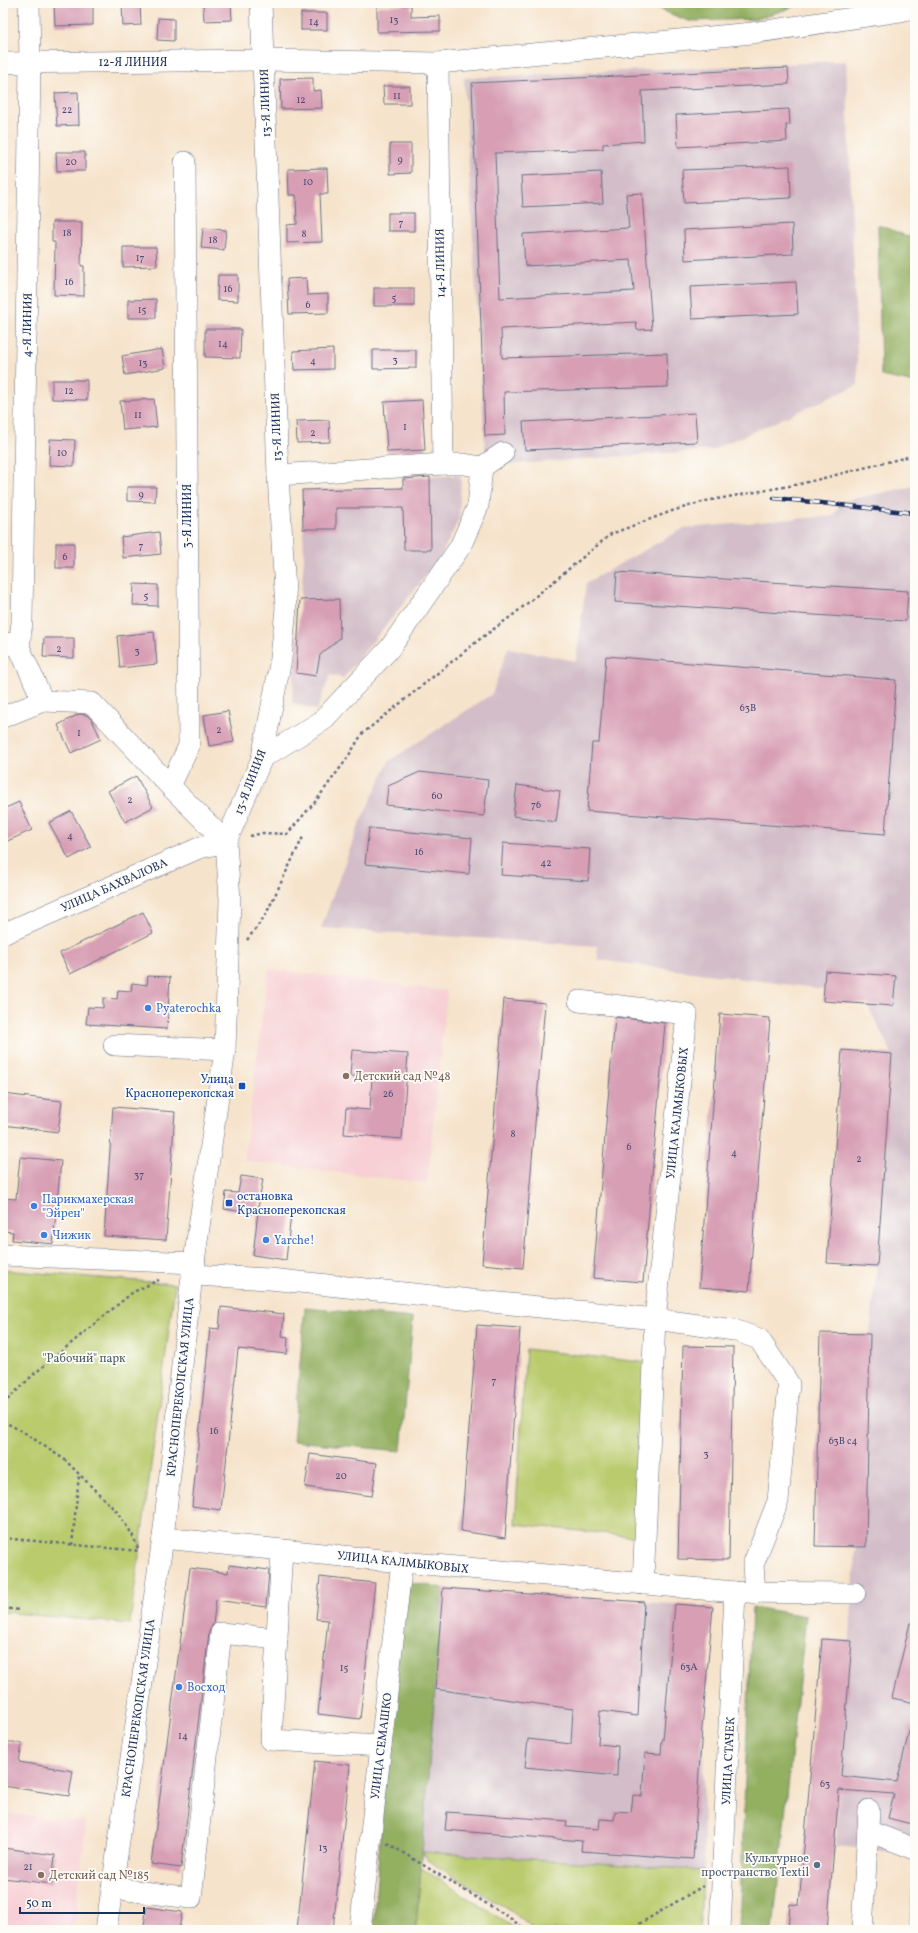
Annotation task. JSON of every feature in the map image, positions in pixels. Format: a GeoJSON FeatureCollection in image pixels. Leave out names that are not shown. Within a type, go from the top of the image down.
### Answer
{"type":"FeatureCollection","features":[{"type":"Feature","properties":{"kind":"street","name":"4-Я ЛИНИЯ"},"geometry":{"type":"LineString","coordinates":[[11,645],[22,622],[30,63],[29,3]]}},
{"type":"Feature","properties":{"kind":"street","name":"13-Я ЛИНИЯ"},"geometry":{"type":"LineString","coordinates":[[226,842],[262,758],[281,660],[286,608],[278,475],[261,3]]}},
{"type":"Feature","properties":{"kind":"street","name":"12-Я ЛИНИЯ"},"geometry":{"type":"LineString","coordinates":[[3,63],[263,60],[438,62],[752,33],[900,12],[915,7]]}},
{"type":"Feature","properties":{"kind":"street","name":"14-Я ЛИНИЯ"},"geometry":{"type":"LineString","coordinates":[[438,62],[443,464]]}},
{"type":"Feature","properties":{"kind":"street","name":"3-Я ЛИНИЯ"},"geometry":{"type":"LineString","coordinates":[[170,786],[188,746],[185,162]]}},
{"type":"Feature","properties":{"kind":"street"},"geometry":{"type":"LineString","coordinates":[[278,475],[443,464],[464,464],[482,467],[502,453]]}},
{"type":"Feature","properties":{"kind":"street"},"geometry":{"type":"LineString","coordinates":[[262,758],[322,722],[390,648],[460,547],[478,506],[482,467]]}},
{"type":"Feature","properties":{"kind":"street"},"geometry":{"type":"LineString","coordinates":[[11,645],[43,701]]}},
{"type":"Feature","properties":{"kind":"street"},"geometry":{"type":"LineString","coordinates":[[3,717],[43,701],[92,703],[170,786],[226,842]]}},
{"type":"Feature","properties":{"kind":"street","name":"УЛИЦА БАХВАЛОВА"},"geometry":{"type":"LineString","coordinates":[[3,934],[199,848],[226,842]]}},
{"type":"Feature","properties":{"kind":"street","name":"КРАСНОПЕРЕКОПСКАЯ УЛИЦА"},"geometry":{"type":"LineString","coordinates":[[106,1930],[164,1538],[194,1269],[225,1050],[230,900],[226,842]]}},
{"type":"Feature","properties":{"kind":"street","name":"УЛИЦА КАЛМЫКОВЫХ"},"geometry":{"type":"LineString","coordinates":[[579,1001],[687,1014],[655,1320],[643,1584]]}},
{"type":"Feature","properties":{"kind":"street"},"geometry":{"type":"LineString","coordinates":[[114,1045],[225,1050]]}},
{"type":"Feature","properties":{"kind":"street"},"geometry":{"type":"LineString","coordinates":[[3,1255],[194,1269],[270,1279],[655,1320]]}},
{"type":"Feature","properties":{"kind":"street","name":"УЛИЦА СТАЧЕК"},"geometry":{"type":"LineString","coordinates":[[655,1320],[734,1330],[759,1339],[789,1384],[778,1501],[753,1565],[745,1592],[722,1874],[720,1930]]}},
{"type":"Feature","properties":{"kind":"street","name":"УЛИЦА КАЛМЫКОВЫХ"},"geometry":{"type":"LineString","coordinates":[[164,1538],[643,1584],[745,1592],[855,1593]]}},
{"type":"Feature","properties":{"kind":"street"},"geometry":{"type":"LineString","coordinates":[[282,1550],[271,1740],[381,1746]]}},
{"type":"Feature","properties":{"kind":"street","name":"УЛИЦА СЕМАШКО"},"geometry":{"type":"LineString","coordinates":[[360,1930],[402,1562]]}},
{"type":"Feature","properties":{"kind":"street"},"geometry":{"type":"LineString","coordinates":[[112,1888],[191,1898],[221,1633],[277,1639]]}},
{"type":"Feature","properties":{"kind":"street"},"geometry":{"type":"LineString","coordinates":[[862,1930],[869,1810]]}},
{"type":"Feature","properties":{"kind":"street"},"geometry":{"type":"LineString","coordinates":[[868,1831],[915,1849]]}},
{"type":"Feature","properties":{"kind":"path"},"geometry":{"type":"LineString","coordinates":[[226,842],[263,834],[288,834],[315,802],[346,760],[362,734],[480,639],[513,615],[611,534],[672,511],[706,501],[800,484],[915,455]]}},
{"type":"Feature","properties":{"kind":"path"},"geometry":{"type":"LineString","coordinates":[[246,941],[265,916],[303,837]]}},
{"type":"Feature","properties":{"kind":"path"},"geometry":{"type":"LineString","coordinates":[[3,1404],[34,1374],[133,1292],[161,1279]]}},
{"type":"Feature","properties":{"kind":"path"},"geometry":{"type":"LineString","coordinates":[[3,1421],[25,1433],[65,1460],[117,1512],[132,1534],[139,1551]]}},
{"type":"Feature","properties":{"kind":"path"},"geometry":{"type":"LineString","coordinates":[[72,1545],[79,1475]]}},
{"type":"Feature","properties":{"kind":"path"},"geometry":{"type":"LineString","coordinates":[[3,1538],[139,1551],[164,1538]]}},
{"type":"Feature","properties":{"kind":"path"},"geometry":{"type":"LineString","coordinates":[[3,1608],[19,1610]]}},
{"type":"Feature","properties":{"kind":"path"},"geometry":{"type":"LineString","coordinates":[[371,1834],[421,1862],[508,1916],[526,1930]]}},
{"type":"Feature","properties":{"kind":"path"},"geometry":{"type":"LineString","coordinates":[[629,1930],[722,1874]]}},
{"type":"Feature","properties":{"kind":"shaded area"},"geometry":{"type":"Polygon","coordinates":[[[846,61],[858,385],[712,450],[486,466],[464,78],[846,61]]]}},
{"type":"Feature","properties":{"kind":"shaded area"},"geometry":{"type":"Polygon","coordinates":[[[461,475],[459,519],[438,561],[343,678],[330,675],[317,710],[292,703],[304,558],[302,490],[403,488],[403,478],[461,475]]]}},
{"type":"Feature","properties":{"kind":"shaded area"},"geometry":{"type":"Polygon","coordinates":[[[915,486],[915,1854],[836,1846],[870,1334],[877,1266],[892,1054],[862,994],[598,960],[597,946],[321,928],[358,827],[389,761],[492,694],[508,648],[576,661],[586,583],[684,528],[833,516],[843,501],[915,486]]]}},
{"type":"Feature","properties":{"kind":"shaded area","name":"Детский сад №48"},"geometry":{"type":"Polygon","coordinates":[[[268,969],[447,991],[427,1183],[244,1161],[268,969]]]}},
{"type":"Feature","properties":{"kind":"shaded area"},"geometry":{"type":"Polygon","coordinates":[[[443,1588],[713,1607],[703,1728],[704,1870],[422,1852],[443,1588]]]}},
{"type":"Feature","properties":{"kind":"shaded area","name":"Детский сад №185"},"geometry":{"type":"Polygon","coordinates":[[[3,1813],[86,1822],[74,1930],[22,1930],[3,1928],[3,1813]]]}},
{"type":"Feature","properties":{"kind":"shaded area"},"geometry":{"type":"Polygon","coordinates":[[[915,1854],[915,1930],[908,1930],[915,1854]]]}},
{"type":"Feature","properties":{"kind":"green space"},"geometry":{"type":"Polygon","coordinates":[[[654,3],[793,3],[793,7],[757,19],[689,21],[663,11],[654,3]]]}},
{"type":"Feature","properties":{"kind":"green space"},"geometry":{"type":"Polygon","coordinates":[[[878,225],[915,239],[915,383],[881,376],[878,225]]]}},
{"type":"Feature","properties":{"kind":"green space","name":"\"Рабочий\" парк"},"geometry":{"type":"Polygon","coordinates":[[[3,1270],[175,1284],[130,1624],[3,1612],[3,1270]]]}},
{"type":"Feature","properties":{"kind":"green space"},"geometry":{"type":"Polygon","coordinates":[[[305,1308],[413,1318],[401,1451],[293,1441],[305,1308]]]}},
{"type":"Feature","properties":{"kind":"green space"},"geometry":{"type":"Polygon","coordinates":[[[526,1349],[649,1363],[636,1537],[515,1524],[526,1349]]]}},
{"type":"Feature","properties":{"kind":"green space"},"geometry":{"type":"Polygon","coordinates":[[[400,1581],[443,1588],[416,1930],[373,1930],[400,1581]]]}},
{"type":"Feature","properties":{"kind":"green space"},"geometry":{"type":"Polygon","coordinates":[[[752,1607],[806,1616],[773,1930],[739,1930],[752,1607]]]}},
{"type":"Feature","properties":{"kind":"green space"},"geometry":{"type":"Polygon","coordinates":[[[422,1852],[704,1870],[699,1930],[535,1930],[511,1911],[427,1860],[422,1852]]]}},
{"type":"Feature","properties":{"kind":"green space"},"geometry":{"type":"Polygon","coordinates":[[[418,1868],[423,1869],[518,1930],[414,1930],[418,1868]]]}},
{"type":"Feature","properties":{"kind":"building"},"geometry":{"type":"Polygon","coordinates":[[[54,3],[93,4],[93,25],[55,26],[54,3]]]}},
{"type":"Feature","properties":{"kind":"building"},"geometry":{"type":"Polygon","coordinates":[[[122,3],[140,3],[141,25],[123,26],[122,3]]]}},
{"type":"Feature","properties":{"kind":"building"},"geometry":{"type":"Polygon","coordinates":[[[203,3],[231,3],[232,20],[204,21],[203,3]]]}},
{"type":"Feature","properties":{"kind":"building"},"geometry":{"type":"Polygon","coordinates":[[[411,5],[411,17],[440,16],[440,31],[377,32],[377,6],[411,5]]]}},
{"type":"Feature","properties":{"kind":"building"},"geometry":{"type":"Polygon","coordinates":[[[301,13],[327,13],[327,30],[301,30],[301,13]]]}},
{"type":"Feature","properties":{"kind":"building"},"geometry":{"type":"Polygon","coordinates":[[[158,18],[174,19],[174,41],[157,40],[158,18]]]}},
{"type":"Feature","properties":{"kind":"building"},"geometry":{"type":"Polygon","coordinates":[[[788,68],[789,84],[642,91],[644,141],[603,144],[603,149],[495,153],[500,298],[634,291],[631,260],[525,266],[523,234],[629,228],[626,194],[642,193],[652,329],[637,330],[636,322],[501,329],[502,358],[667,353],[668,387],[504,392],[505,435],[485,436],[472,83],[788,68]]]}},
{"type":"Feature","properties":{"kind":"building"},"geometry":{"type":"Polygon","coordinates":[[[313,78],[313,91],[321,90],[322,108],[281,109],[280,79],[313,78]]]}},
{"type":"Feature","properties":{"kind":"building"},"geometry":{"type":"Polygon","coordinates":[[[383,86],[410,86],[410,104],[384,104],[383,86]]]}},
{"type":"Feature","properties":{"kind":"building"},"geometry":{"type":"Polygon","coordinates":[[[78,92],[79,125],[57,126],[55,93],[78,92]]]}},
{"type":"Feature","properties":{"kind":"building"},"geometry":{"type":"Polygon","coordinates":[[[789,109],[790,125],[786,125],[787,141],[678,147],[676,115],[789,109]]]}},
{"type":"Feature","properties":{"kind":"building"},"geometry":{"type":"Polygon","coordinates":[[[390,144],[411,144],[411,173],[390,174],[390,144]]]}},
{"type":"Feature","properties":{"kind":"building"},"geometry":{"type":"Polygon","coordinates":[[[56,152],[85,152],[85,171],[57,171],[56,152]]]}},
{"type":"Feature","properties":{"kind":"building"},"geometry":{"type":"Polygon","coordinates":[[[790,166],[791,198],[684,203],[682,170],[790,166]]]}},
{"type":"Feature","properties":{"kind":"building"},"geometry":{"type":"Polygon","coordinates":[[[327,168],[328,194],[320,194],[322,242],[287,243],[287,225],[297,224],[296,195],[289,195],[288,169],[327,168]]]}},
{"type":"Feature","properties":{"kind":"building"},"geometry":{"type":"Polygon","coordinates":[[[601,172],[603,203],[523,207],[521,176],[601,172]]]}},
{"type":"Feature","properties":{"kind":"building"},"geometry":{"type":"Polygon","coordinates":[[[388,213],[414,213],[414,231],[388,231],[388,213]]]}},
{"type":"Feature","properties":{"kind":"building"},"geometry":{"type":"Polygon","coordinates":[[[52,222],[82,222],[81,266],[84,266],[84,296],[54,295],[55,242],[52,242],[52,222]]]}},
{"type":"Feature","properties":{"kind":"building"},"geometry":{"type":"Polygon","coordinates":[[[792,224],[793,254],[685,260],[684,230],[792,224]]]}},
{"type":"Feature","properties":{"kind":"building"},"geometry":{"type":"Polygon","coordinates":[[[203,228],[226,230],[224,250],[201,248],[203,228]]]}},
{"type":"Feature","properties":{"kind":"building"},"geometry":{"type":"Polygon","coordinates":[[[123,247],[156,247],[157,266],[123,267],[123,247]]]}},
{"type":"Feature","properties":{"kind":"building"},"geometry":{"type":"Polygon","coordinates":[[[218,275],[238,275],[238,301],[217,300],[218,275]]]}},
{"type":"Feature","properties":{"kind":"building"},"geometry":{"type":"Polygon","coordinates":[[[306,278],[307,295],[328,294],[328,313],[289,314],[287,279],[306,278]]]}},
{"type":"Feature","properties":{"kind":"building"},"geometry":{"type":"Polygon","coordinates":[[[796,282],[798,314],[692,319],[690,287],[796,282]]]}},
{"type":"Feature","properties":{"kind":"building"},"geometry":{"type":"Polygon","coordinates":[[[374,288],[414,288],[414,306],[374,306],[374,288]]]}},
{"type":"Feature","properties":{"kind":"building"},"geometry":{"type":"Polygon","coordinates":[[[156,299],[156,318],[128,318],[128,300],[156,299]]]}},
{"type":"Feature","properties":{"kind":"building"},"geometry":{"type":"Polygon","coordinates":[[[205,329],[241,329],[240,358],[205,357],[205,329]]]}},
{"type":"Feature","properties":{"kind":"building"},"geometry":{"type":"Polygon","coordinates":[[[162,349],[165,368],[125,375],[122,356],[162,349]]]}},
{"type":"Feature","properties":{"kind":"building"},"geometry":{"type":"Polygon","coordinates":[[[333,349],[333,369],[294,370],[293,351],[333,349]]]}},
{"type":"Feature","properties":{"kind":"building"},"geometry":{"type":"Polygon","coordinates":[[[373,350],[416,350],[416,368],[373,369],[373,350]]]}},
{"type":"Feature","properties":{"kind":"building"},"geometry":{"type":"Polygon","coordinates":[[[52,380],[87,380],[87,400],[52,399],[52,380]]]}},
{"type":"Feature","properties":{"kind":"building"},"geometry":{"type":"Polygon","coordinates":[[[154,399],[157,427],[123,430],[120,401],[154,399]]]}},
{"type":"Feature","properties":{"kind":"building"},"geometry":{"type":"Polygon","coordinates":[[[422,400],[425,450],[387,452],[384,402],[422,400]]]}},
{"type":"Feature","properties":{"kind":"building"},"geometry":{"type":"Polygon","coordinates":[[[695,413],[697,442],[525,450],[523,422],[695,413]]]}},
{"type":"Feature","properties":{"kind":"building"},"geometry":{"type":"Polygon","coordinates":[[[329,420],[330,442],[297,443],[296,421],[329,420]]]}},
{"type":"Feature","properties":{"kind":"building"},"geometry":{"type":"Polygon","coordinates":[[[50,439],[75,440],[74,466],[49,465],[50,439]]]}},
{"type":"Feature","properties":{"kind":"building"},"geometry":{"type":"Polygon","coordinates":[[[430,477],[431,550],[404,550],[403,508],[336,508],[336,529],[303,529],[302,490],[403,488],[403,479],[430,477]]]}},
{"type":"Feature","properties":{"kind":"building"},"geometry":{"type":"Polygon","coordinates":[[[127,487],[156,487],[155,502],[127,501],[127,487]]]}},
{"type":"Feature","properties":{"kind":"building"},"geometry":{"type":"Polygon","coordinates":[[[159,532],[161,554],[123,558],[121,537],[159,532]]]}},
{"type":"Feature","properties":{"kind":"building"},"geometry":{"type":"Polygon","coordinates":[[[56,543],[74,543],[74,568],[56,568],[56,543]]]}},
{"type":"Feature","properties":{"kind":"building"},"geometry":{"type":"Polygon","coordinates":[[[617,572],[908,591],[906,621],[615,602],[617,572]]]}},
{"type":"Feature","properties":{"kind":"building"},"geometry":{"type":"Polygon","coordinates":[[[134,584],[158,585],[158,606],[133,605],[134,584]]]}},
{"type":"Feature","properties":{"kind":"building"},"geometry":{"type":"Polygon","coordinates":[[[339,599],[340,638],[320,655],[316,676],[296,673],[300,600],[339,599]]]}},
{"type":"Feature","properties":{"kind":"building"},"geometry":{"type":"Polygon","coordinates":[[[154,632],[157,664],[120,668],[117,636],[154,632]]]}},
{"type":"Feature","properties":{"kind":"building"},"geometry":{"type":"Polygon","coordinates":[[[44,638],[74,638],[74,658],[43,657],[44,638]]]}},
{"type":"Feature","properties":{"kind":"building"},"geometry":{"type":"Polygon","coordinates":[[[606,656],[896,680],[885,834],[587,811],[592,743],[599,743],[606,656]]]}},
{"type":"Feature","properties":{"kind":"building"},"geometry":{"type":"Polygon","coordinates":[[[228,711],[234,742],[209,746],[204,715],[228,711]]]}},
{"type":"Feature","properties":{"kind":"building"},"geometry":{"type":"Polygon","coordinates":[[[79,714],[87,715],[92,720],[101,739],[71,753],[58,725],[79,714]]]}},
{"type":"Feature","properties":{"kind":"building"},"geometry":{"type":"Polygon","coordinates":[[[420,772],[488,780],[484,816],[386,805],[388,786],[420,772]]]}},
{"type":"Feature","properties":{"kind":"building"},"geometry":{"type":"Polygon","coordinates":[[[136,776],[153,807],[125,822],[108,791],[136,776]]]}},
{"type":"Feature","properties":{"kind":"building"},"geometry":{"type":"Polygon","coordinates":[[[517,785],[560,791],[556,822],[513,816],[517,785]]]}},
{"type":"Feature","properties":{"kind":"building"},"geometry":{"type":"Polygon","coordinates":[[[19,802],[32,830],[3,843],[3,809],[19,802]]]}},
{"type":"Feature","properties":{"kind":"building"},"geometry":{"type":"Polygon","coordinates":[[[71,811],[91,847],[69,859],[49,823],[71,811]]]}},
{"type":"Feature","properties":{"kind":"building"},"geometry":{"type":"Polygon","coordinates":[[[369,828],[472,838],[469,874],[365,864],[369,828]]]}},
{"type":"Feature","properties":{"kind":"building"},"geometry":{"type":"Polygon","coordinates":[[[503,843],[590,849],[588,881],[501,875],[503,843]]]}},
{"type":"Feature","properties":{"kind":"building"},"geometry":{"type":"Polygon","coordinates":[[[143,912],[153,933],[70,974],[60,953],[143,912]]]}},
{"type":"Feature","properties":{"kind":"building"},"geometry":{"type":"Polygon","coordinates":[[[825,971],[896,976],[893,1006],[823,1001],[825,971]]]}},
{"type":"Feature","properties":{"kind":"building"},"geometry":{"type":"Polygon","coordinates":[[[148,976],[170,977],[167,1029],[86,1024],[88,1007],[103,1008],[103,998],[117,999],[118,990],[131,991],[132,983],[147,985],[148,976]]]}},
{"type":"Feature","properties":{"kind":"building"},"geometry":{"type":"Polygon","coordinates":[[[504,999],[545,1003],[523,1268],[482,1264],[504,999]]]}},
{"type":"Feature","properties":{"kind":"building"},"geometry":{"type":"Polygon","coordinates":[[[720,1014],[770,1018],[749,1291],[699,1287],[720,1014]]]}},
{"type":"Feature","properties":{"kind":"building"},"geometry":{"type":"Polygon","coordinates":[[[615,1017],[665,1023],[643,1282],[593,1278],[615,1017]]]}},
{"type":"Feature","properties":{"kind":"building"},"geometry":{"type":"Polygon","coordinates":[[[352,1050],[408,1054],[402,1139],[344,1134],[346,1108],[370,1110],[372,1077],[350,1076],[352,1050]]]}},
{"type":"Feature","properties":{"kind":"building"},"geometry":{"type":"Polygon","coordinates":[[[842,1050],[892,1054],[877,1266],[827,1263],[842,1050]]]}},
{"type":"Feature","properties":{"kind":"building"},"geometry":{"type":"Polygon","coordinates":[[[3,1094],[62,1101],[58,1132],[3,1125],[3,1094]]]}},
{"type":"Feature","properties":{"kind":"building"},"geometry":{"type":"Polygon","coordinates":[[[113,1107],[175,1112],[166,1240],[104,1236],[113,1107]]]}},
{"type":"Feature","properties":{"kind":"building"},"geometry":{"type":"Polygon","coordinates":[[[20,1157],[61,1161],[53,1244],[12,1240],[13,1232],[3,1231],[3,1198],[16,1199],[20,1157]]]}},
{"type":"Feature","properties":{"kind":"building"},"geometry":{"type":"Polygon","coordinates":[[[241,1176],[263,1179],[257,1214],[224,1209],[226,1192],[238,1193],[241,1176]]]}},
{"type":"Feature","properties":{"kind":"building"},"geometry":{"type":"Polygon","coordinates":[[[258,1211],[291,1214],[286,1260],[253,1255],[258,1211]]]}},
{"type":"Feature","properties":{"kind":"building"},"geometry":{"type":"Polygon","coordinates":[[[221,1307],[284,1314],[282,1336],[288,1337],[287,1354],[238,1349],[221,1510],[192,1506],[210,1328],[219,1329],[221,1307]]]}},
{"type":"Feature","properties":{"kind":"building"},"geometry":{"type":"Polygon","coordinates":[[[477,1325],[520,1328],[505,1538],[461,1531],[477,1325]]]}},
{"type":"Feature","properties":{"kind":"building"},"geometry":{"type":"Polygon","coordinates":[[[820,1333],[870,1334],[866,1547],[815,1546],[820,1333]]]}},
{"type":"Feature","properties":{"kind":"building"},"geometry":{"type":"Polygon","coordinates":[[[683,1346],[733,1347],[729,1560],[678,1559],[683,1346]]]}},
{"type":"Feature","properties":{"kind":"building"},"geometry":{"type":"Polygon","coordinates":[[[310,1454],[377,1463],[372,1496],[305,1487],[310,1454]]]}},
{"type":"Feature","properties":{"kind":"building"},"geometry":{"type":"Polygon","coordinates":[[[229,1565],[269,1570],[266,1607],[216,1600],[213,1624],[209,1632],[181,1868],[151,1864],[190,1568],[228,1573],[229,1565]]]}},
{"type":"Feature","properties":{"kind":"building"},"geometry":{"type":"Polygon","coordinates":[[[320,1577],[375,1583],[360,1719],[318,1714],[328,1620],[316,1619],[320,1577]]]}},
{"type":"Feature","properties":{"kind":"building"},"geometry":{"type":"Polygon","coordinates":[[[443,1588],[644,1602],[638,1716],[600,1711],[598,1744],[618,1746],[617,1776],[525,1767],[528,1739],[571,1744],[573,1709],[435,1689],[443,1588]]]}},
{"type":"Feature","properties":{"kind":"building"},"geometry":{"type":"Polygon","coordinates":[[[675,1604],[713,1607],[702,1728],[693,1859],[581,1851],[582,1841],[445,1830],[447,1812],[567,1821],[566,1827],[599,1829],[600,1819],[614,1820],[615,1811],[631,1812],[633,1795],[642,1796],[645,1753],[661,1754],[675,1604]]]}},
{"type":"Feature","properties":{"kind":"building"},"geometry":{"type":"Polygon","coordinates":[[[910,1623],[915,1623],[915,1703],[892,1698],[910,1623]]]}},
{"type":"Feature","properties":{"kind":"building"},"geometry":{"type":"Polygon","coordinates":[[[822,1639],[852,1641],[841,1776],[897,1782],[910,1727],[915,1728],[915,1825],[888,1818],[894,1794],[839,1790],[827,1930],[788,1930],[790,1904],[799,1905],[822,1639]]]}},
{"type":"Feature","properties":{"kind":"building"},"geometry":{"type":"Polygon","coordinates":[[[3,1741],[22,1744],[19,1762],[73,1771],[69,1796],[3,1786],[3,1741]]]}},
{"type":"Feature","properties":{"kind":"building"},"geometry":{"type":"Polygon","coordinates":[[[315,1761],[350,1765],[333,1930],[297,1930],[315,1761]]]}},
{"type":"Feature","properties":{"kind":"building"},"geometry":{"type":"Polygon","coordinates":[[[3,1848],[55,1855],[52,1884],[3,1878],[3,1848]]]}},
{"type":"Feature","properties":{"kind":"building"},"geometry":{"type":"Polygon","coordinates":[[[147,1907],[182,1912],[179,1930],[143,1930],[147,1907]]]}},
{"type":"Feature","properties":{"kind":"railway"},"geometry":{"type":"LineString","coordinates":[[774,498],[915,513]]}},
{"type":"Feature","properties":{"kind":"place","name":"Pyaterochka"},"geometry":{"type":"Point","coordinates":[148,1008]}},
{"type":"Feature","properties":{"kind":"place","name":"Детский сад №48"},"geometry":{"type":"Point","coordinates":[346,1076]}},
{"type":"Feature","properties":{"kind":"place","name":"Улица Красноперекопская"},"geometry":{"type":"Point","coordinates":[242,1086]}},
{"type":"Feature","properties":{"kind":"place","name":"остановка Красноперекопская"},"geometry":{"type":"Point","coordinates":[229,1203]}},
{"type":"Feature","properties":{"kind":"place","name":"Парикмахерская \"Эйрен\""},"geometry":{"type":"Point","coordinates":[34,1206]}},
{"type":"Feature","properties":{"kind":"place","name":"Чижик"},"geometry":{"type":"Point","coordinates":[44,1235]}},
{"type":"Feature","properties":{"kind":"place","name":"Yarche!"},"geometry":{"type":"Point","coordinates":[266,1240]}},
{"type":"Feature","properties":{"kind":"place","name":"Восход"},"geometry":{"type":"Point","coordinates":[179,1687]}},
{"type":"Feature","properties":{"kind":"place","name":"Культурное пространство Textil"},"geometry":{"type":"Point","coordinates":[817,1865]}},
{"type":"Feature","properties":{"kind":"place","name":"Детский сад №185"},"geometry":{"type":"Point","coordinates":[41,1875]}}]}
